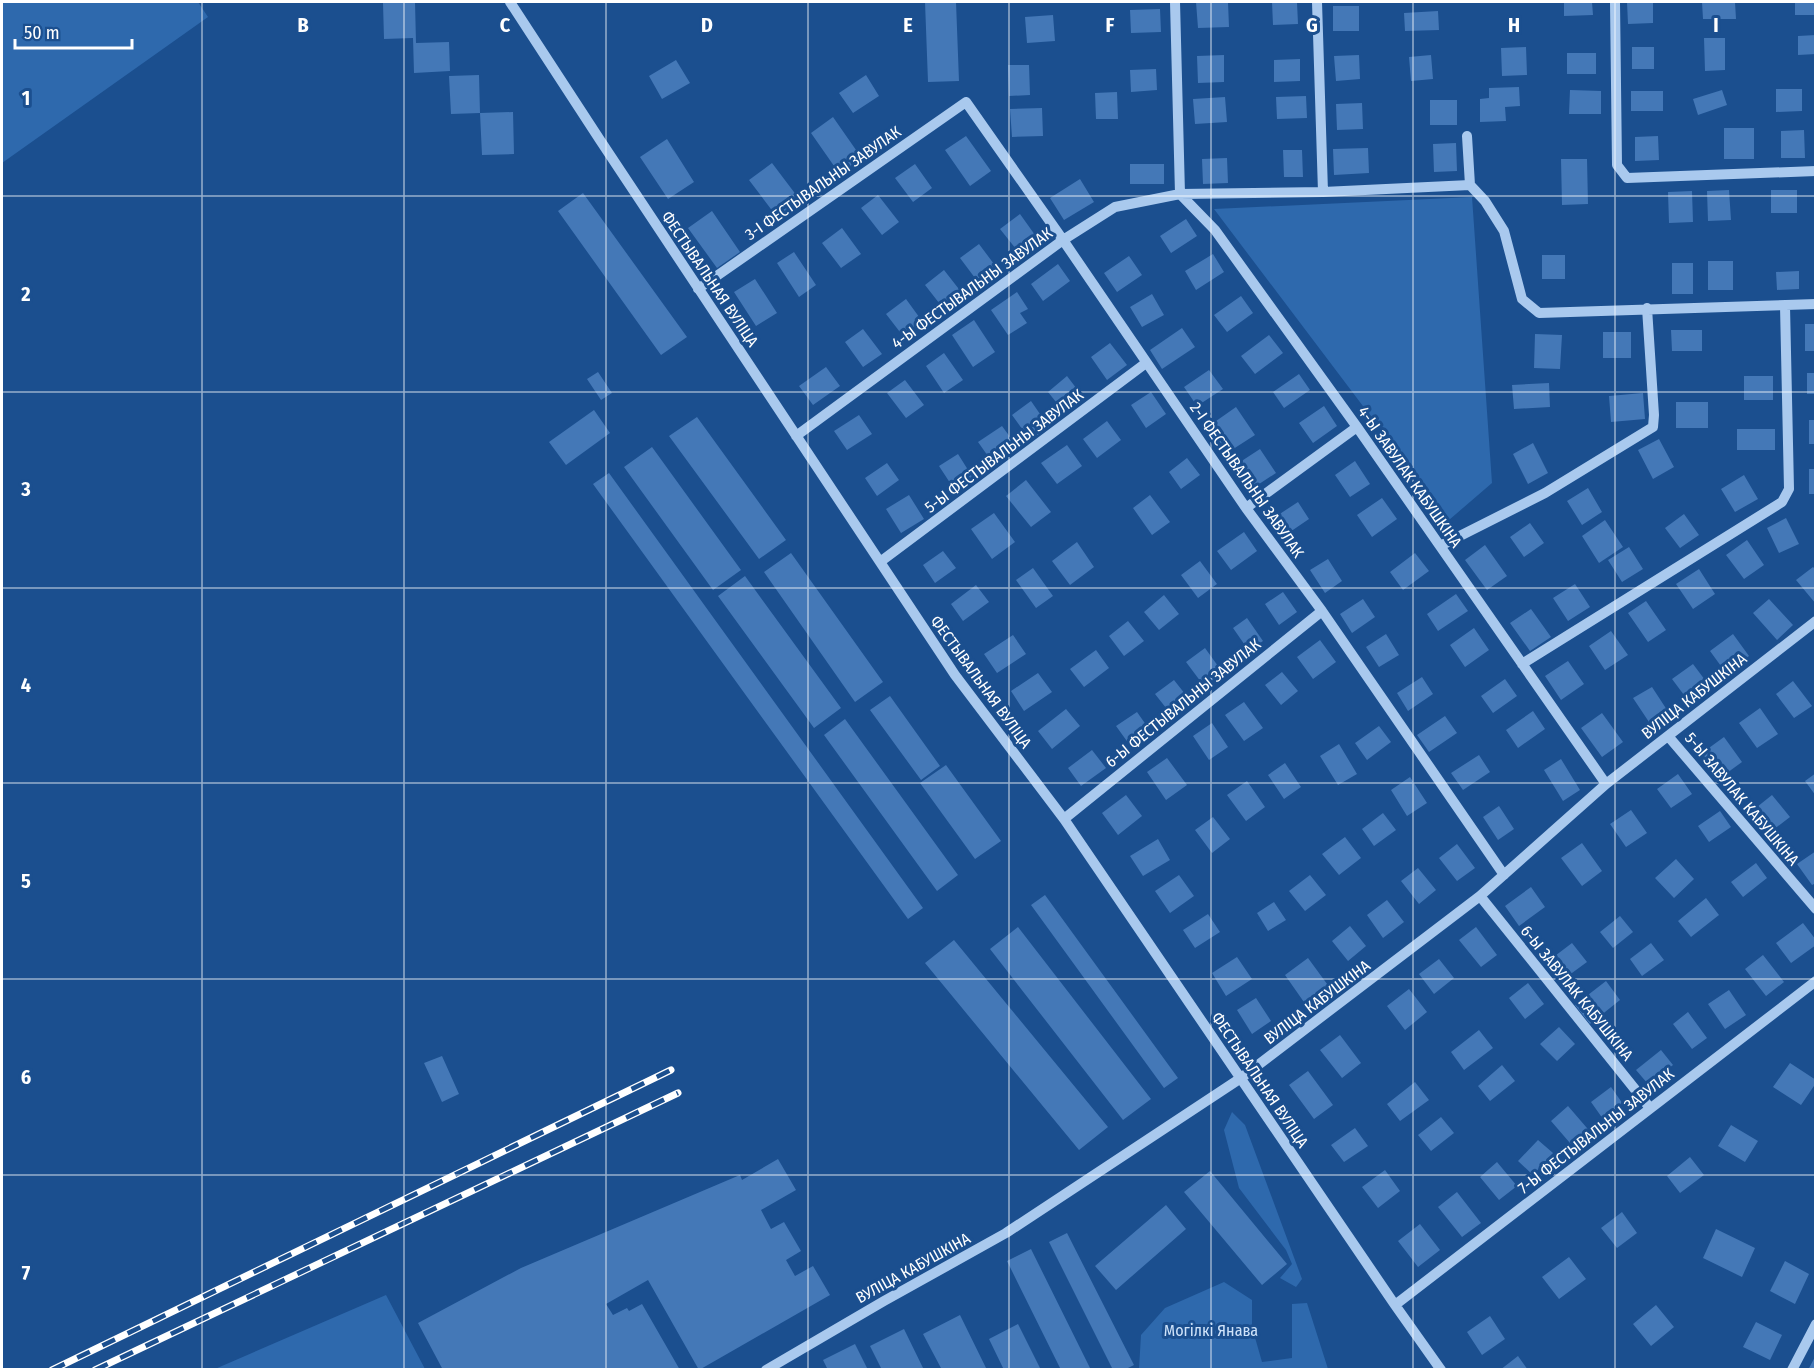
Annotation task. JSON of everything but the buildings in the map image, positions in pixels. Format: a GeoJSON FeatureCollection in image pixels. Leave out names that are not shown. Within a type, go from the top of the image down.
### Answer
{"type":"FeatureCollection","features":[{"type":"Feature","properties":{"kind":"street","name":"ФЕСТЫВАЛЬНАЯ ВУЛІЦА"},"geometry":{"type":"LineString","coordinates":[[510,2],[954,675],[1064,819],[1395,1305],[1442,1370]]}},
{"type":"Feature","properties":{"kind":"street"},"geometry":{"type":"LineString","coordinates":[[1175,2],[1180,195]]}},
{"type":"Feature","properties":{"kind":"street"},"geometry":{"type":"LineString","coordinates":[[1317,2],[1323,192]]}},
{"type":"Feature","properties":{"kind":"street"},"geometry":{"type":"LineString","coordinates":[[1615,2],[1617,165],[1627,178],[1815,171]]}},
{"type":"Feature","properties":{"kind":"street","name":"3-І ФЕСТЫВАЛЬНЫ ЗАВУЛАК"},"geometry":{"type":"LineString","coordinates":[[698,289],[966,102]]}},
{"type":"Feature","properties":{"kind":"street","name":"2-І ФЕСТЫВАЛЬНЫ ЗАВУЛАК"},"geometry":{"type":"LineString","coordinates":[[966,102],[1246,508],[1322,611],[1504,875]]}},
{"type":"Feature","properties":{"kind":"street"},"geometry":{"type":"LineString","coordinates":[[1467,136],[1470,185],[1485,201],[1504,231],[1522,299],[1539,313],[1815,304]]}},
{"type":"Feature","properties":{"kind":"street","name":"4-Ы ФЕСТЫВАЛЬНЫ ЗАВУЛАК"},"geometry":{"type":"LineString","coordinates":[[796,436],[1063,240],[1116,207],[1180,195],[1323,192],[1470,185]]}},
{"type":"Feature","properties":{"kind":"street","name":"4-Ы ЗАВУЛАК КАБУШКІНА"},"geometry":{"type":"LineString","coordinates":[[1180,195],[1215,230],[1357,427],[1606,784]]}},
{"type":"Feature","properties":{"kind":"street"},"geometry":{"type":"LineString","coordinates":[[1522,664],[1782,502],[1789,489],[1785,306]]}},
{"type":"Feature","properties":{"kind":"street"},"geometry":{"type":"LineString","coordinates":[[1440,546],[1545,493],[1653,427],[1647,308]]}},
{"type":"Feature","properties":{"kind":"street","name":"5-Ы ФЕСТЫВАЛЬНЫ ЗАВУЛАК"},"geometry":{"type":"LineString","coordinates":[[880,562],[1146,363]]}},
{"type":"Feature","properties":{"kind":"street"},"geometry":{"type":"LineString","coordinates":[[1246,508],[1357,427]]}},
{"type":"Feature","properties":{"kind":"street","name":"6-Ы ФЕСТЫВАЛЬНЫ ЗАВУЛАК"},"geometry":{"type":"LineString","coordinates":[[1064,819],[1322,611]]}},
{"type":"Feature","properties":{"kind":"street","name":"ВУЛІЦА КАБУШКІНА"},"geometry":{"type":"LineString","coordinates":[[766,1370],[1006,1233],[1241,1078],[1480,896],[1606,784],[1815,621]]}},
{"type":"Feature","properties":{"kind":"street","name":"5-Ы ЗАВУЛАК КАБУШКІНА"},"geometry":{"type":"LineString","coordinates":[[1668,736],[1815,909]]}},
{"type":"Feature","properties":{"kind":"street","name":"6-Ы ЗАВУЛАК КАБУШКІНА"},"geometry":{"type":"LineString","coordinates":[[1480,896],[1650,1108]]}},
{"type":"Feature","properties":{"kind":"street","name":"7-Ы ФЕСТЫВАЛЬНЫ ЗАВУЛАК"},"geometry":{"type":"LineString","coordinates":[[1395,1305],[1815,981]]}},
{"type":"Feature","properties":{"kind":"street"},"geometry":{"type":"LineString","coordinates":[[1792,1370],[1815,1324]]}},
{"type":"Feature","properties":{"kind":"green space"},"geometry":{"type":"Polygon","coordinates":[[[2,2],[198,2],[208,17],[2,163],[2,2]]]}},
{"type":"Feature","properties":{"kind":"green space"},"geometry":{"type":"Polygon","coordinates":[[[1472,197],[1492,483],[1449,520],[1214,209],[1472,197]]]}},
{"type":"Feature","properties":{"kind":"green space"},"geometry":{"type":"Polygon","coordinates":[[[1232,1112],[1245,1125],[1302,1279],[1296,1287],[1280,1278],[1292,1264],[1286,1250],[1239,1188],[1224,1130],[1232,1112]]]}},
{"type":"Feature","properties":{"kind":"green space","name":"Могілкі Янава"},"geometry":{"type":"Polygon","coordinates":[[[1224,1282],[1252,1300],[1252,1327],[1262,1362],[1292,1358],[1292,1304],[1307,1303],[1328,1369],[1139,1369],[1141,1335],[1165,1308],[1224,1282]]]}},
{"type":"Feature","properties":{"kind":"green space"},"geometry":{"type":"Polygon","coordinates":[[[386,1295],[425,1369],[215,1369],[386,1295]]]}},
{"type":"Feature","properties":{"kind":"railway"},"geometry":{"type":"LineString","coordinates":[[52,1370],[671,1070]]}},
{"type":"Feature","properties":{"kind":"railway"},"geometry":{"type":"LineString","coordinates":[[95,1370],[678,1093]]}}]}
